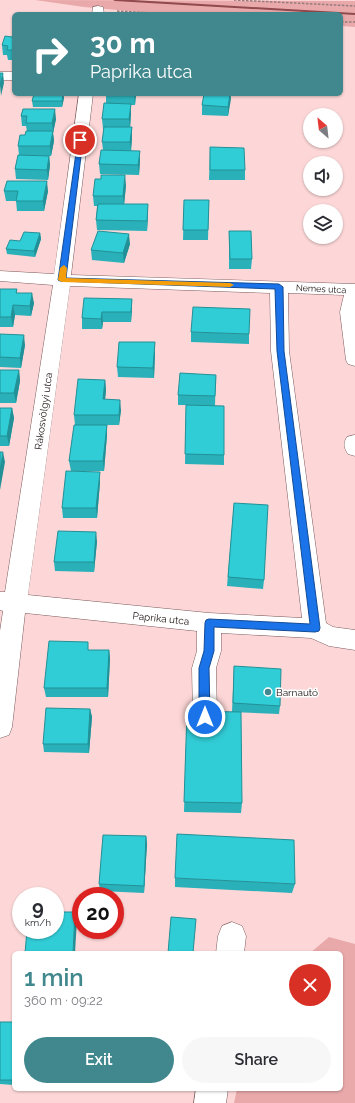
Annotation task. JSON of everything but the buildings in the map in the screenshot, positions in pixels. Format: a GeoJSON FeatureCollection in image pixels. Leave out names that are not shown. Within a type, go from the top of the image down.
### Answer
{"type":"FeatureCollection","features":[{"type":"Feature","properties":{"kind":"street"},"geometry":{"type":"LineString","coordinates":[[0,76],[12,76]]}},
{"type":"Feature","properties":{"kind":"street","name":"Rákosvölgyi utca"},"geometry":{"type":"LineString","coordinates":[[0,727],[7,602],[62,280],[86,96]]}},
{"type":"Feature","properties":{"kind":"street","name":"Nemes utca"},"geometry":{"type":"LineString","coordinates":[[0,276],[62,280],[354,290]]}},
{"type":"Feature","properties":{"kind":"street"},"geometry":{"type":"LineString","coordinates":[[279,287],[280,351],[315,628],[329,636],[355,640]]}},
{"type":"Feature","properties":{"kind":"street"},"geometry":{"type":"LineString","coordinates":[[354,290],[349,312],[355,360]]}},
{"type":"Feature","properties":{"kind":"street","name":"Paprika utca"},"geometry":{"type":"LineString","coordinates":[[7,602],[209,623],[315,628]]}},
{"type":"Feature","properties":{"kind":"street"},"geometry":{"type":"LineString","coordinates":[[205,717],[204,668],[209,651],[209,623]]}},
{"type":"Feature","properties":{"kind":"street"},"geometry":{"type":"LineString","coordinates":[[210,1103],[212,1091]]}},
{"type":"Feature","properties":{"kind":"path"},"geometry":{"type":"LineString","coordinates":[[234,0],[280,1],[355,6]]}},
{"type":"Feature","properties":{"kind":"path"},"geometry":{"type":"LineString","coordinates":[[343,22],[355,22]]}},
{"type":"Feature","properties":{"kind":"shaded area"},"geometry":{"type":"Polygon","coordinates":[[[35,0],[355,1],[355,27],[343,26],[343,12],[140,12],[84,7],[35,0]]]}},
{"type":"Feature","properties":{"kind":"shaded area"},"geometry":{"type":"Polygon","coordinates":[[[329,937],[355,944],[355,1103],[234,1103],[237,1091],[343,1091],[343,951],[312,951],[329,937]]]}},
{"type":"Feature","properties":{"kind":"waterway"},"geometry":{"type":"LineString","coordinates":[[115,0],[317,12]]}},
{"type":"Feature","properties":{"kind":"waterway"},"geometry":{"type":"LineString","coordinates":[[343,13],[355,14]]}},
{"type":"Feature","properties":{"kind":"slow traffic"},"geometry":{"type":"LineString","coordinates":[[64,268],[62,280],[230,285]]}},
{"type":"Feature","properties":{"kind":"place","name":"Barnautó"},"geometry":{"type":"Point","coordinates":[268,692]}},
{"type":"Feature","properties":{"kind":"route"},"geometry":{"type":"LineString","coordinates":[[80,140],[62,280],[279,287],[280,351],[315,628],[209,623],[209,651],[204,668],[205,717]]}}]}
